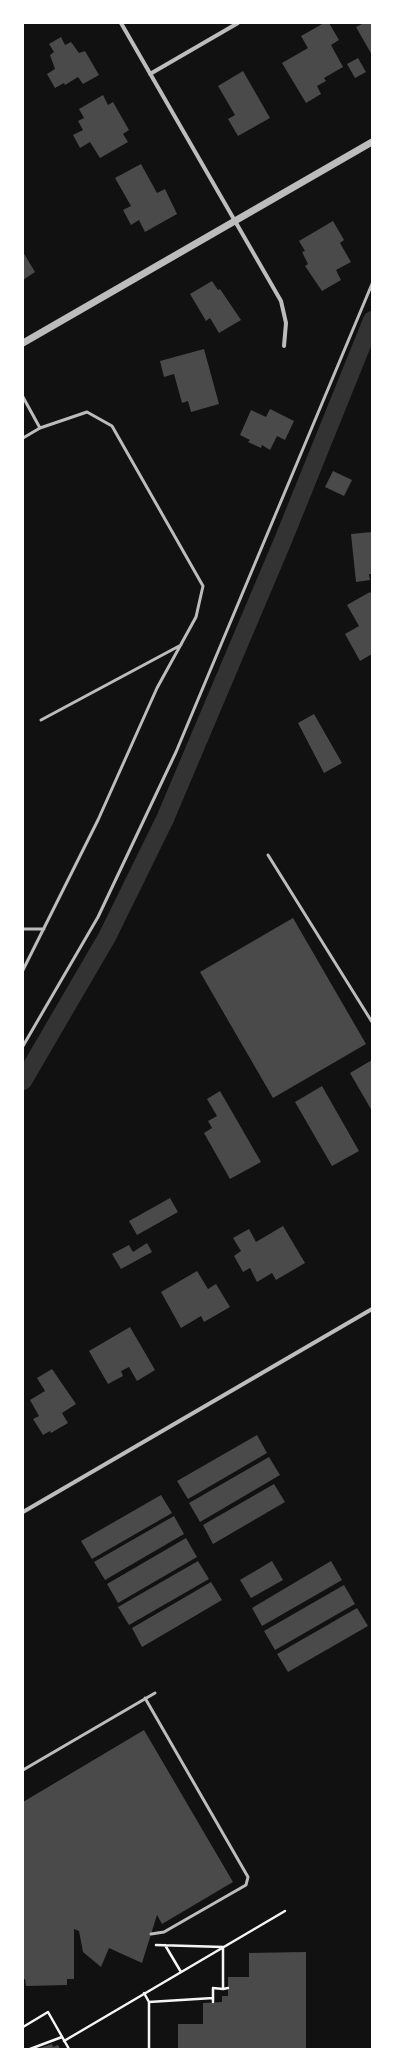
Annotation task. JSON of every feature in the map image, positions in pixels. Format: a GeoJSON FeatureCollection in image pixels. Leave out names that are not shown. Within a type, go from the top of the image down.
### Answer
{"type":"FeatureCollection","features":[{"type":"Feature","properties":{"kind":"street"},"geometry":{"type":"LineString","coordinates":[[121,23],[281,301],[286,323],[284,346]]}},
{"type":"Feature","properties":{"kind":"street"},"geometry":{"type":"LineString","coordinates":[[150,74],[238,23]]}},
{"type":"Feature","properties":{"kind":"street"},"geometry":{"type":"LineString","coordinates":[[23,343],[372,142]]}},
{"type":"Feature","properties":{"kind":"street"},"geometry":{"type":"LineString","coordinates":[[23,1512],[372,1309]]}},
{"type":"Feature","properties":{"kind":"lane"},"geometry":{"type":"LineString","coordinates":[[23,1046],[98,917],[176,752],[372,284]]}},
{"type":"Feature","properties":{"kind":"lane"},"geometry":{"type":"LineString","coordinates":[[23,396],[40,428]]}},
{"type":"Feature","properties":{"kind":"lane"},"geometry":{"type":"LineString","coordinates":[[23,438],[40,428],[87,412],[112,426],[203,586],[196,617],[157,688],[98,820],[23,970]]}},
{"type":"Feature","properties":{"kind":"lane"},"geometry":{"type":"LineString","coordinates":[[41,720],[180,645]]}},
{"type":"Feature","properties":{"kind":"lane"},"geometry":{"type":"LineString","coordinates":[[268,855],[372,1022]]}},
{"type":"Feature","properties":{"kind":"lane"},"geometry":{"type":"LineString","coordinates":[[23,929],[44,929]]}},
{"type":"Feature","properties":{"kind":"lane"},"geometry":{"type":"LineString","coordinates":[[23,1770],[155,1693]]}},
{"type":"Feature","properties":{"kind":"lane"},"geometry":{"type":"LineString","coordinates":[[145,1698],[248,1877],[246,1885],[164,1932],[151,1934]]}},
{"type":"Feature","properties":{"kind":"path"},"geometry":{"type":"LineString","coordinates":[[64,2040],[285,1911]]}},
{"type":"Feature","properties":{"kind":"path"},"geometry":{"type":"LineString","coordinates":[[161,1939],[181,1972]]}},
{"type":"Feature","properties":{"kind":"path"},"geometry":{"type":"LineString","coordinates":[[148,1944],[223,1947]]}},
{"type":"Feature","properties":{"kind":"path"},"geometry":{"type":"LineString","coordinates":[[222,1988],[223,1947]]}},
{"type":"Feature","properties":{"kind":"path"},"geometry":{"type":"LineString","coordinates":[[213,2002],[213,1988],[228,1988]]}},
{"type":"Feature","properties":{"kind":"path"},"geometry":{"type":"LineString","coordinates":[[144,1993],[148,2002],[148,2049]]}},
{"type":"Feature","properties":{"kind":"path"},"geometry":{"type":"LineString","coordinates":[[148,2002],[213,1998]]}},
{"type":"Feature","properties":{"kind":"path"},"geometry":{"type":"LineString","coordinates":[[23,2027],[48,2012],[69,2049]]}},
{"type":"Feature","properties":{"kind":"path"},"geometry":{"type":"LineString","coordinates":[[30,2049],[62,2037]]}},
{"type":"Feature","properties":{"kind":"building"},"geometry":{"type":"Polygon","coordinates":[[[324,23],[329,23],[339,40],[331,45],[343,67],[324,78],[326,81],[317,86],[321,94],[306,103],[282,63],[308,48],[301,36],[324,23]]]}},
{"type":"Feature","properties":{"kind":"building"},"geometry":{"type":"Polygon","coordinates":[[[364,23],[372,23],[372,55],[356,27],[364,23]]]}},
{"type":"Feature","properties":{"kind":"building"},"geometry":{"type":"Polygon","coordinates":[[[61,37],[65,45],[71,42],[79,53],[85,51],[99,75],[83,84],[78,77],[65,85],[64,83],[55,88],[47,74],[55,69],[50,55],[54,52],[49,44],[61,37]]]}},
{"type":"Feature","properties":{"kind":"building"},"geometry":{"type":"Polygon","coordinates":[[[358,58],[366,72],[355,78],[347,64],[358,58]]]}},
{"type":"Feature","properties":{"kind":"building"},"geometry":{"type":"Polygon","coordinates":[[[243,71],[270,118],[238,136],[228,119],[235,115],[218,86],[243,71]]]}},
{"type":"Feature","properties":{"kind":"building"},"geometry":{"type":"Polygon","coordinates":[[[103,95],[108,105],[113,102],[129,130],[123,134],[128,142],[100,158],[90,142],[80,148],[73,135],[83,130],[78,121],[84,118],[79,109],[103,95]]]}},
{"type":"Feature","properties":{"kind":"building"},"geometry":{"type":"Polygon","coordinates":[[[141,164],[157,193],[165,189],[177,214],[145,232],[139,220],[131,225],[123,210],[131,206],[115,178],[141,164]]]}},
{"type":"Feature","properties":{"kind":"building"},"geometry":{"type":"Polygon","coordinates":[[[333,221],[344,240],[340,243],[351,262],[336,270],[341,280],[322,291],[305,266],[308,264],[302,252],[305,251],[299,241],[333,221]]]}},
{"type":"Feature","properties":{"kind":"building"},"geometry":{"type":"Polygon","coordinates":[[[23,252],[35,272],[23,280],[23,252]]]}},
{"type":"Feature","properties":{"kind":"building"},"geometry":{"type":"Polygon","coordinates":[[[212,281],[218,290],[220,289],[241,320],[219,333],[210,318],[206,321],[190,294],[212,281]]]}},
{"type":"Feature","properties":{"kind":"building"},"geometry":{"type":"Polygon","coordinates":[[[204,349],[219,404],[191,412],[188,401],[182,403],[174,374],[164,377],[160,361],[204,349]]]}},
{"type":"Feature","properties":{"kind":"building"},"geometry":{"type":"Polygon","coordinates":[[[270,409],[294,421],[285,440],[277,436],[270,450],[262,445],[261,448],[248,442],[250,440],[240,435],[251,410],[266,417],[270,409]]]}},
{"type":"Feature","properties":{"kind":"building"},"geometry":{"type":"Polygon","coordinates":[[[333,471],[352,480],[344,496],[325,487],[333,471]]]}},
{"type":"Feature","properties":{"kind":"building"},"geometry":{"type":"Polygon","coordinates":[[[372,532],[372,574],[369,574],[370,580],[356,582],[351,534],[372,532]]]}},
{"type":"Feature","properties":{"kind":"building"},"geometry":{"type":"Polygon","coordinates":[[[370,592],[372,595],[372,654],[360,661],[345,634],[359,626],[347,605],[370,592]]]}},
{"type":"Feature","properties":{"kind":"building"},"geometry":{"type":"Polygon","coordinates":[[[314,714],[342,763],[324,773],[298,723],[314,714]]]}},
{"type":"Feature","properties":{"kind":"building"},"geometry":{"type":"Polygon","coordinates":[[[293,918],[366,1044],[273,1098],[200,972],[293,918]]]}},
{"type":"Feature","properties":{"kind":"building"},"geometry":{"type":"Polygon","coordinates":[[[372,1060],[372,1111],[350,1073],[372,1060]]]}},
{"type":"Feature","properties":{"kind":"building"},"geometry":{"type":"Polygon","coordinates":[[[322,1086],[359,1151],[332,1166],[295,1102],[322,1086]]]}},
{"type":"Feature","properties":{"kind":"building"},"geometry":{"type":"Polygon","coordinates":[[[220,1091],[261,1162],[230,1179],[204,1133],[212,1128],[208,1121],[217,1116],[207,1099],[220,1091]]]}},
{"type":"Feature","properties":{"kind":"building"},"geometry":{"type":"Polygon","coordinates":[[[170,1198],[178,1212],[137,1235],[129,1221],[170,1198]]]}},
{"type":"Feature","properties":{"kind":"building"},"geometry":{"type":"Polygon","coordinates":[[[283,1226],[305,1263],[276,1280],[272,1273],[257,1282],[250,1268],[243,1272],[234,1256],[241,1251],[233,1238],[249,1229],[256,1242],[283,1226]]]}},
{"type":"Feature","properties":{"kind":"building"},"geometry":{"type":"Polygon","coordinates":[[[147,1243],[152,1252],[121,1269],[112,1254],[129,1245],[133,1252],[147,1243]]]}},
{"type":"Feature","properties":{"kind":"building"},"geometry":{"type":"Polygon","coordinates":[[[197,1271],[208,1289],[216,1284],[230,1307],[204,1322],[201,1316],[181,1328],[161,1292],[197,1271]]]}},
{"type":"Feature","properties":{"kind":"building"},"geometry":{"type":"Polygon","coordinates":[[[130,1327],[155,1370],[137,1381],[129,1367],[121,1371],[123,1376],[108,1384],[89,1351],[130,1327]]]}},
{"type":"Feature","properties":{"kind":"building"},"geometry":{"type":"Polygon","coordinates":[[[52,1369],[76,1404],[62,1413],[68,1423],[51,1433],[50,1431],[43,1435],[33,1419],[39,1416],[30,1400],[45,1391],[37,1378],[52,1369]]]}},
{"type":"Feature","properties":{"kind":"building"},"geometry":{"type":"Polygon","coordinates":[[[257,1435],[267,1453],[188,1499],[177,1481],[257,1435]]]}},
{"type":"Feature","properties":{"kind":"building"},"geometry":{"type":"Polygon","coordinates":[[[269,1457],[280,1475],[200,1522],[189,1503],[269,1457]]]}},
{"type":"Feature","properties":{"kind":"building"},"geometry":{"type":"Polygon","coordinates":[[[274,1484],[285,1502],[213,1544],[203,1525],[274,1484]]]}},
{"type":"Feature","properties":{"kind":"building"},"geometry":{"type":"Polygon","coordinates":[[[161,1495],[172,1513],[92,1559],[81,1541],[161,1495]]]}},
{"type":"Feature","properties":{"kind":"building"},"geometry":{"type":"Polygon","coordinates":[[[174,1516],[184,1534],[105,1580],[94,1562],[174,1516]]]}},
{"type":"Feature","properties":{"kind":"building"},"geometry":{"type":"Polygon","coordinates":[[[186,1538],[197,1557],[118,1603],[107,1584],[186,1538]]]}},
{"type":"Feature","properties":{"kind":"building"},"geometry":{"type":"Polygon","coordinates":[[[198,1561],[209,1579],[129,1625],[118,1607],[198,1561]]]}},
{"type":"Feature","properties":{"kind":"building"},"geometry":{"type":"Polygon","coordinates":[[[272,1561],[283,1580],[251,1598],[240,1580],[272,1561]]]}},
{"type":"Feature","properties":{"kind":"building"},"geometry":{"type":"Polygon","coordinates":[[[331,1561],[342,1580],[262,1626],[252,1608],[331,1561]]]}},
{"type":"Feature","properties":{"kind":"building"},"geometry":{"type":"Polygon","coordinates":[[[211,1582],[222,1600],[142,1647],[132,1628],[211,1582]]]}},
{"type":"Feature","properties":{"kind":"building"},"geometry":{"type":"Polygon","coordinates":[[[344,1585],[355,1604],[275,1650],[264,1631],[344,1585]]]}},
{"type":"Feature","properties":{"kind":"building"},"geometry":{"type":"Polygon","coordinates":[[[357,1608],[368,1626],[288,1672],[277,1654],[357,1608]]]}},
{"type":"Feature","properties":{"kind":"building"},"geometry":{"type":"Polygon","coordinates":[[[144,1730],[233,1882],[162,1924],[157,1915],[142,1963],[109,1948],[101,1967],[83,1952],[79,1931],[74,1929],[74,1979],[67,1979],[67,1985],[26,1986],[25,1979],[23,1979],[23,1802],[144,1730]]]}},
{"type":"Feature","properties":{"kind":"building"},"geometry":{"type":"Polygon","coordinates":[[[306,1952],[306,2049],[178,2049],[178,2024],[203,2024],[203,2003],[222,2002],[222,1996],[228,1996],[228,1977],[249,1977],[249,1953],[306,1952]]]}},
{"type":"Feature","properties":{"kind":"building"},"geometry":{"type":"Polygon","coordinates":[[[52,2044],[53,2047],[58,2045],[60,2049],[37,2049],[52,2044]]]}},
{"type":"Feature","properties":{"kind":"waterway"},"geometry":{"type":"LineString","coordinates":[[23,1081],[107,937],[165,819],[284,538],[372,320]]}}]}
